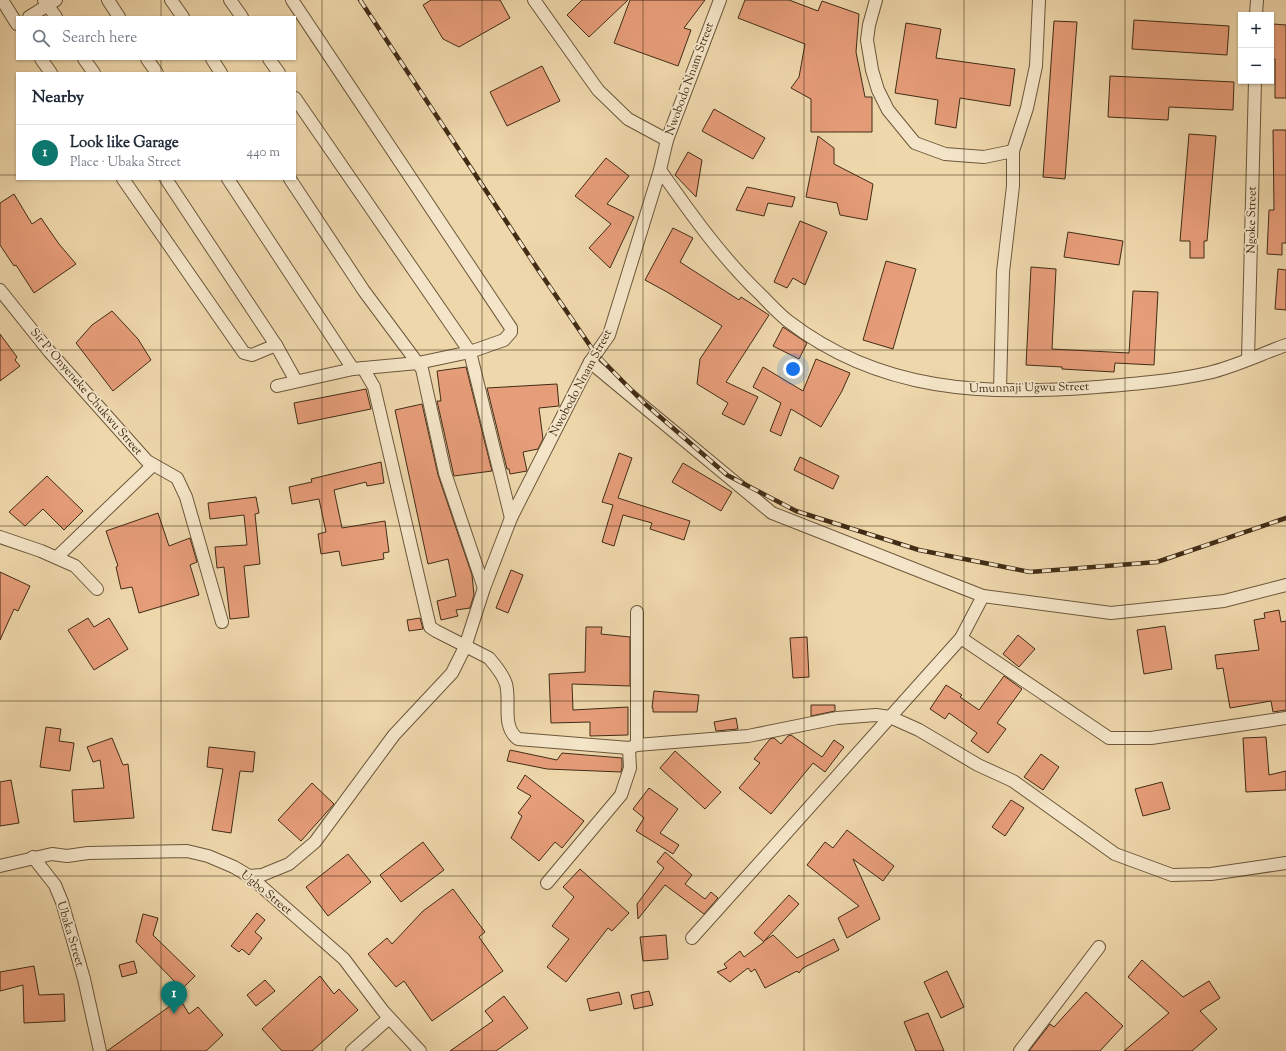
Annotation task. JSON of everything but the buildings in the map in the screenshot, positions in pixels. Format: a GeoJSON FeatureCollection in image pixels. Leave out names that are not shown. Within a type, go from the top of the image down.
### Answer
{"type":"FeatureCollection","features":[{"type":"Feature","properties":{"kind":"street"},"geometry":{"type":"LineString","coordinates":[[2,0],[16,22]]}},
{"type":"Feature","properties":{"kind":"street"},"geometry":{"type":"LineString","coordinates":[[108,0],[118,16]]}},
{"type":"Feature","properties":{"kind":"street"},"geometry":{"type":"LineString","coordinates":[[171,0],[182,16]]}},
{"type":"Feature","properties":{"kind":"street"},"geometry":{"type":"LineString","coordinates":[[230,0],[241,16]]}},
{"type":"Feature","properties":{"kind":"street"},"geometry":{"type":"LineString","coordinates":[[277,386],[358,368],[418,363],[470,352],[504,340],[511,332],[511,328],[292,0]]}},
{"type":"Feature","properties":{"kind":"street"},"geometry":{"type":"LineString","coordinates":[[534,0],[598,90],[628,119],[667,140]]}},
{"type":"Feature","properties":{"kind":"street","name":"Nwobodo Nnam Street"},"geometry":{"type":"LineString","coordinates":[[249,876],[262,875],[289,864],[316,842],[394,735],[452,673],[465,647],[484,588],[511,518],[590,362],[609,334],[660,170],[667,140],[720,0]]}},
{"type":"Feature","properties":{"kind":"street"},"geometry":{"type":"LineString","coordinates":[[876,0],[868,25],[867,40],[872,70],[878,90],[888,110],[916,143],[945,154],[984,157],[1013,151]]}},
{"type":"Feature","properties":{"kind":"street"},"geometry":{"type":"LineString","coordinates":[[1000,390],[1003,272],[1013,186],[1013,151],[1027,108],[1036,66],[1039,0]]}},
{"type":"Feature","properties":{"kind":"street"},"geometry":{"type":"LineString","coordinates":[[1256,12],[1257,0]]}},
{"type":"Feature","properties":{"kind":"street"},"geometry":{"type":"LineString","coordinates":[[30,16],[49,2],[56,16]]}},
{"type":"Feature","properties":{"kind":"street"},"geometry":{"type":"LineString","coordinates":[[42,60],[50,72]]}},
{"type":"Feature","properties":{"kind":"street"},"geometry":{"type":"LineString","coordinates":[[85,60],[93,72]]}},
{"type":"Feature","properties":{"kind":"street"},"geometry":{"type":"LineString","coordinates":[[148,60],[156,72]]}},
{"type":"Feature","properties":{"kind":"street"},"geometry":{"type":"LineString","coordinates":[[213,60],[220,72]]}},
{"type":"Feature","properties":{"kind":"street"},"geometry":{"type":"LineString","coordinates":[[271,60],[278,72]]}},
{"type":"Feature","properties":{"kind":"street","name":"Ngoke Street"},"geometry":{"type":"LineString","coordinates":[[1248,359],[1255,84]]}},
{"type":"Feature","properties":{"kind":"street"},"geometry":{"type":"LineString","coordinates":[[296,99],[470,352],[511,518]]}},
{"type":"Feature","properties":{"kind":"street","name":"Umunnaji Ugwu Street"},"geometry":{"type":"LineString","coordinates":[[660,170],[700,227],[739,274],[786,320],[812,338],[856,362],[886,373],[956,388],[1000,390],[1070,389],[1173,379],[1210,372],[1286,345]]}},
{"type":"Feature","properties":{"kind":"street"},"geometry":{"type":"LineString","coordinates":[[124,180],[244,353],[252,355],[276,345]]}},
{"type":"Feature","properties":{"kind":"street"},"geometry":{"type":"LineString","coordinates":[[167,180],[276,345],[296,381]]}},
{"type":"Feature","properties":{"kind":"street"},"geometry":{"type":"LineString","coordinates":[[229,180],[358,368],[374,387],[430,627],[465,647],[489,658],[505,682],[508,694],[508,723],[510,730],[518,739],[633,747],[748,736],[837,718],[876,715],[890,717],[919,730],[978,765],[1013,781],[1115,854],[1172,875],[1211,874],[1286,863]]}},
{"type":"Feature","properties":{"kind":"street"},"geometry":{"type":"LineString","coordinates":[[291,180],[364,291],[418,363],[424,375],[446,473],[484,588]]}},
{"type":"Feature","properties":{"kind":"street","name":"Sir P. Onyeneke Chukwu Street"},"geometry":{"type":"LineString","coordinates":[[0,290],[48,350],[147,461],[171,473],[177,478],[186,497],[222,622]]}},
{"type":"Feature","properties":{"kind":"street"},"geometry":{"type":"LineString","coordinates":[[590,362],[772,514],[983,596],[1111,614],[1224,601],[1286,585]]}},
{"type":"Feature","properties":{"kind":"street"},"geometry":{"type":"LineString","coordinates":[[57,557],[153,465]]}},
{"type":"Feature","properties":{"kind":"street"},"geometry":{"type":"LineString","coordinates":[[0,537],[57,557],[81,571],[98,589]]}},
{"type":"Feature","properties":{"kind":"street"},"geometry":{"type":"LineString","coordinates":[[692,938],[961,638],[983,596]]}},
{"type":"Feature","properties":{"kind":"street"},"geometry":{"type":"LineString","coordinates":[[547,883],[621,795],[630,768],[633,747],[637,612]]}},
{"type":"Feature","properties":{"kind":"street"},"geometry":{"type":"LineString","coordinates":[[961,638],[1109,738],[1151,738],[1286,718]]}},
{"type":"Feature","properties":{"kind":"street","name":"Ugbo Street"},"geometry":{"type":"LineString","coordinates":[[33,857],[52,854],[67,856],[88,853],[187,851],[208,856],[249,876],[344,959],[389,1018],[420,1051]]}},
{"type":"Feature","properties":{"kind":"street"},"geometry":{"type":"LineString","coordinates":[[0,866],[33,857]]}},
{"type":"Feature","properties":{"kind":"street","name":"Ubaka Street"},"geometry":{"type":"LineString","coordinates":[[33,857],[55,885],[62,902],[84,979],[100,1051]]}},
{"type":"Feature","properties":{"kind":"street"},"geometry":{"type":"LineString","coordinates":[[1020,1051],[1099,947]]}},
{"type":"Feature","properties":{"kind":"street"},"geometry":{"type":"LineString","coordinates":[[352,1051],[389,1018]]}},
{"type":"Feature","properties":{"kind":"railway"},"geometry":{"type":"LineString","coordinates":[[360,0],[595,353],[643,402],[727,475],[796,511],[919,550],[1030,572],[1157,562],[1286,518]]}},
{"type":"Feature","properties":{"kind":"place","name":"Look like Garage"},"geometry":{"type":"Point","coordinates":[174,1014]}}]}
